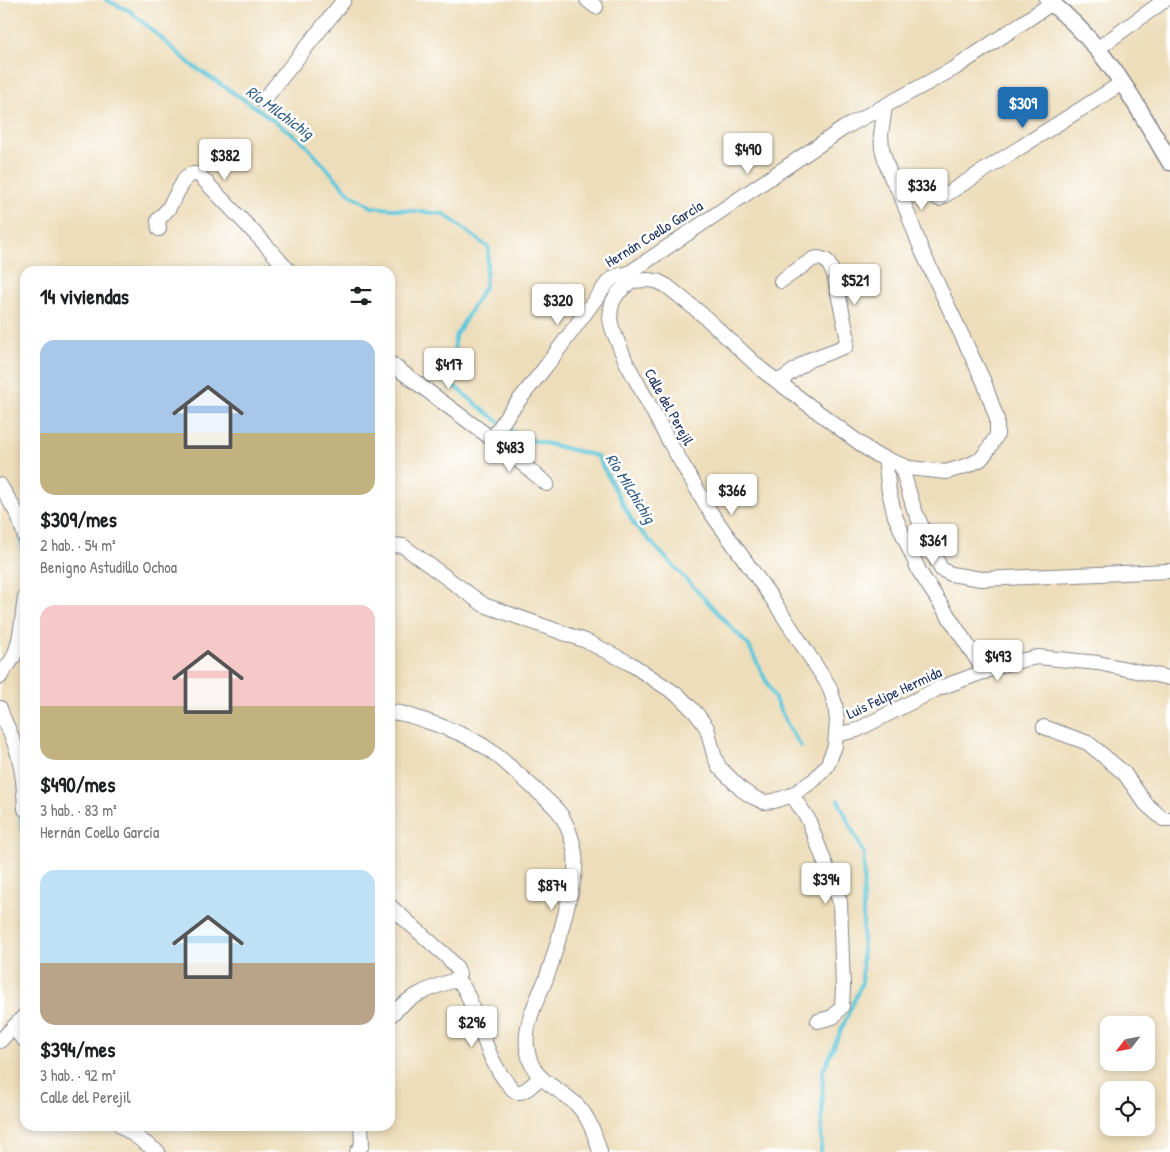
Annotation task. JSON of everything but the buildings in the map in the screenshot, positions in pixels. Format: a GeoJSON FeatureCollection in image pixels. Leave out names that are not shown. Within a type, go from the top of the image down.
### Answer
{"type":"FeatureCollection","features":[{"type":"Feature","properties":{"kind":"street"},"geometry":{"type":"LineString","coordinates":[[263,102],[344,0]]}},
{"type":"Feature","properties":{"kind":"street"},"geometry":{"type":"LineString","coordinates":[[1097,49],[1165,0]]}},
{"type":"Feature","properties":{"kind":"street"},"geometry":{"type":"LineString","coordinates":[[1051,1],[1097,49],[1122,83],[1170,162]]}},
{"type":"Feature","properties":{"kind":"street","name":"Hernán Coello García"},"geometry":{"type":"LineString","coordinates":[[495,435],[509,413],[608,282],[616,276],[630,277],[844,128],[955,68],[1051,1]]}},
{"type":"Feature","properties":{"kind":"street"},"geometry":{"type":"LineString","coordinates":[[938,199],[1122,83]]}},
{"type":"Feature","properties":{"kind":"street"},"geometry":{"type":"LineString","coordinates":[[630,277],[657,282],[667,286],[704,316],[762,370],[874,454],[909,468],[946,472],[970,465],[981,459],[997,435],[997,419],[984,382],[922,251],[900,193],[891,177],[882,148],[881,135],[885,106]]}},
{"type":"Feature","properties":{"kind":"street"},"geometry":{"type":"LineString","coordinates":[[159,225],[186,177],[197,174],[285,266]]}},
{"type":"Feature","properties":{"kind":"street"},"geometry":{"type":"LineString","coordinates":[[778,382],[810,360],[846,346],[847,335],[834,274],[827,261],[819,258],[812,259],[781,281]]}},
{"type":"Feature","properties":{"kind":"street","name":"Calle del Perejil"},"geometry":{"type":"LineString","coordinates":[[395,546],[403,546],[484,605],[586,641],[631,664],[679,696],[696,713],[707,728],[719,767],[742,790],[753,797],[764,802],[792,795],[814,780],[827,766],[835,746],[837,721],[835,704],[829,686],[771,597],[709,510],[626,362],[612,328],[610,319],[613,301],[630,277]]}},
{"type":"Feature","properties":{"kind":"street"},"geometry":{"type":"LineString","coordinates":[[395,366],[495,435],[546,484]]}},
{"type":"Feature","properties":{"kind":"street"},"geometry":{"type":"LineString","coordinates":[[884,458],[895,516],[919,571],[985,672]]}},
{"type":"Feature","properties":{"kind":"street"},"geometry":{"type":"LineString","coordinates":[[901,465],[914,509],[935,557],[941,569],[951,574],[980,578],[1170,571]]}},
{"type":"Feature","properties":{"kind":"street"},"geometry":{"type":"LineString","coordinates":[[0,484],[20,522]]}},
{"type":"Feature","properties":{"kind":"street"},"geometry":{"type":"LineString","coordinates":[[0,677],[15,654],[20,633]]}},
{"type":"Feature","properties":{"kind":"street","name":"Luis Felipe Hermida"},"geometry":{"type":"LineString","coordinates":[[836,735],[857,730],[937,689],[1006,664],[1038,657],[1098,663],[1170,678]]}},
{"type":"Feature","properties":{"kind":"street"},"geometry":{"type":"LineString","coordinates":[[0,708],[17,752],[20,767]]}},
{"type":"Feature","properties":{"kind":"street"},"geometry":{"type":"LineString","coordinates":[[395,712],[458,732],[489,748],[546,799],[560,814],[569,832],[575,854],[574,876],[550,969],[529,1020],[526,1046],[532,1066],[540,1078],[565,1096],[586,1116],[593,1128],[600,1152]]}},
{"type":"Feature","properties":{"kind":"street"},"geometry":{"type":"LineString","coordinates":[[1044,727],[1088,743],[1124,773],[1146,804],[1163,819],[1170,819]]}},
{"type":"Feature","properties":{"kind":"street"},"geometry":{"type":"LineString","coordinates":[[792,795],[808,819],[840,902],[842,1006],[833,1017],[818,1022]]}},
{"type":"Feature","properties":{"kind":"street"},"geometry":{"type":"LineString","coordinates":[[395,910],[457,968],[459,974],[457,981]]}},
{"type":"Feature","properties":{"kind":"street"},"geometry":{"type":"LineString","coordinates":[[395,1012],[415,995],[452,981],[457,981],[461,984],[468,998],[488,1051],[501,1076],[517,1092],[521,1092],[540,1078]]}},
{"type":"Feature","properties":{"kind":"street"},"geometry":{"type":"LineString","coordinates":[[0,1041],[20,1020]]}},
{"type":"Feature","properties":{"kind":"street"},"geometry":{"type":"LineString","coordinates":[[13,1028],[20,1035]]}},
{"type":"Feature","properties":{"kind":"street"},"geometry":{"type":"LineString","coordinates":[[127,1131],[150,1150]]}},
{"type":"Feature","properties":{"kind":"street"},"geometry":{"type":"LineString","coordinates":[[357,1152],[362,1145],[361,1131]]}},
{"type":"Feature","properties":{"kind":"waterway","name":"Río Milchichig"},"geometry":{"type":"LineString","coordinates":[[106,0],[130,11],[193,66],[302,141],[350,194],[372,207],[444,214],[489,248],[485,286],[455,337],[453,385],[520,437],[597,456],[634,524],[749,646],[789,728],[801,746]]}},
{"type":"Feature","properties":{"kind":"waterway"},"geometry":{"type":"LineString","coordinates":[[821,1152],[823,1071],[862,983],[864,854],[838,800]]}}]}
